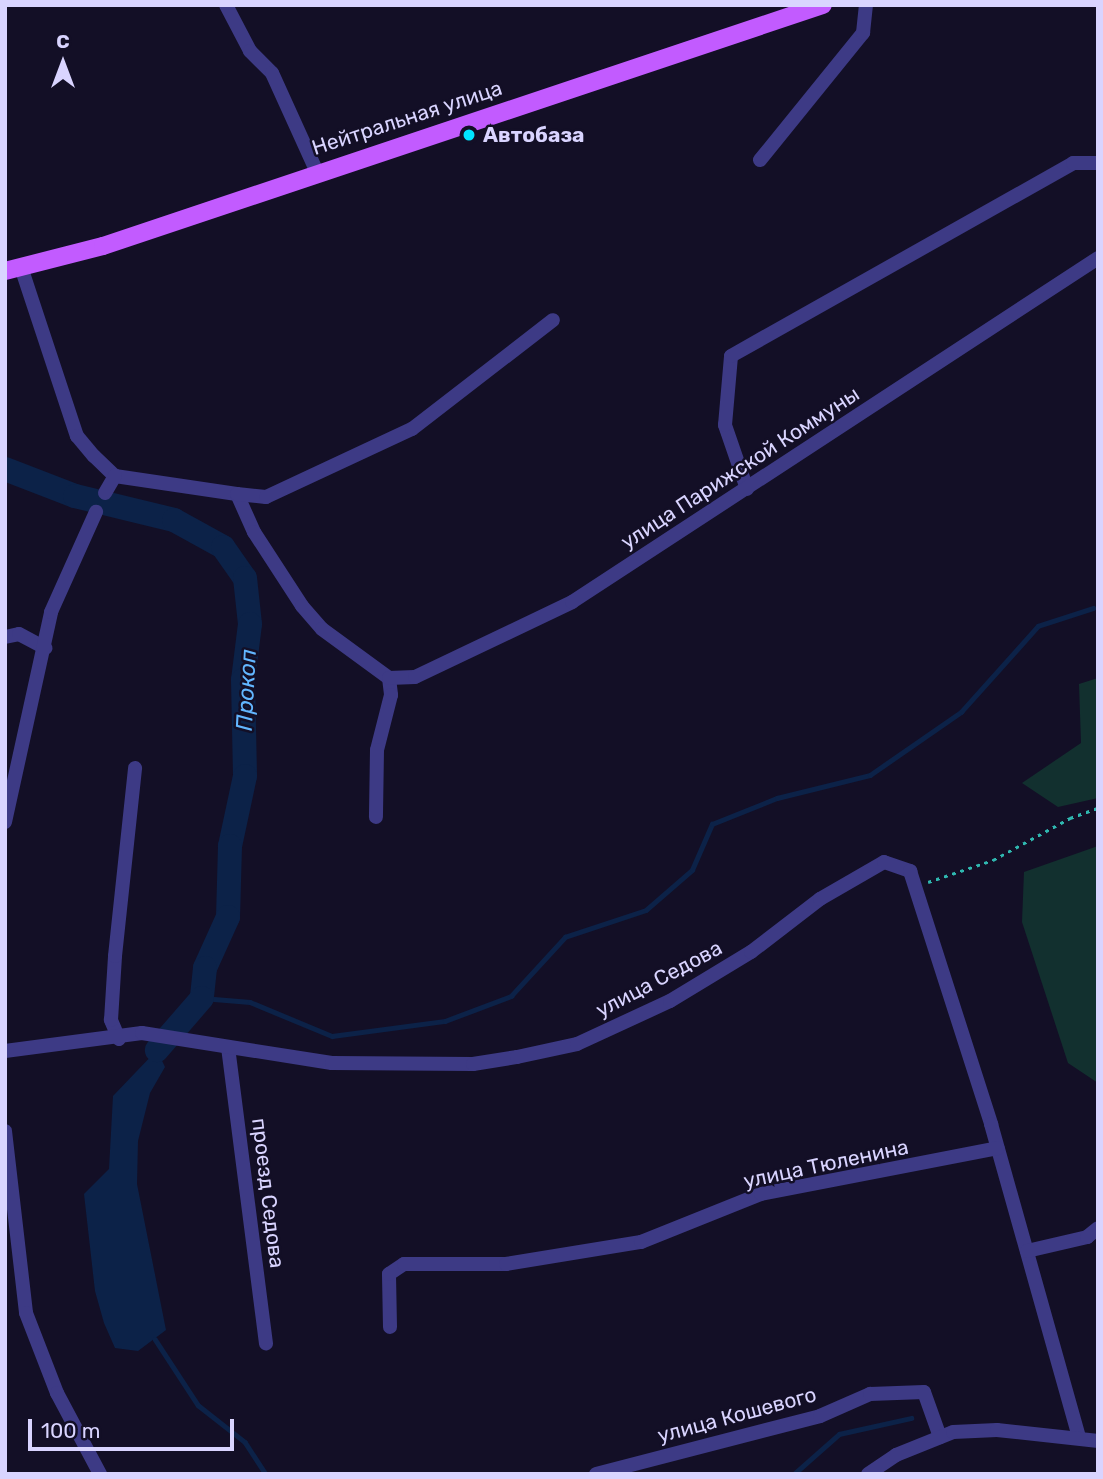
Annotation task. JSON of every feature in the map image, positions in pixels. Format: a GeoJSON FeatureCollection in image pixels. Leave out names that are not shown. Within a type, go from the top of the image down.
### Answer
{"type":"FeatureCollection","features":[{"type":"Feature","properties":{"kind":"main road","name":"Нейтральная улица"},"geometry":{"type":"LineString","coordinates":[[13,269],[103,246],[317,172],[823,5]]}},
{"type":"Feature","properties":{"kind":"street"},"geometry":{"type":"LineString","coordinates":[[226,5],[250,51],[272,73],[317,172]]}},
{"type":"Feature","properties":{"kind":"street"},"geometry":{"type":"LineString","coordinates":[[760,160],[863,33],[866,5]]}},
{"type":"Feature","properties":{"kind":"street"},"geometry":{"type":"LineString","coordinates":[[747,489],[725,425],[731,356],[1073,163],[1098,163]]}},
{"type":"Feature","properties":{"kind":"street","name":"улица Парижской Коммуны"},"geometry":{"type":"LineString","coordinates":[[388,678],[415,677],[550,613],[747,489],[1098,258]]}},
{"type":"Feature","properties":{"kind":"street"},"geometry":{"type":"LineString","coordinates":[[13,269],[77,436],[115,476],[266,497],[412,429],[553,320]]}},
{"type":"Feature","properties":{"kind":"street"},"geometry":{"type":"LineString","coordinates":[[105,493],[115,476]]}},
{"type":"Feature","properties":{"kind":"street"},"geometry":{"type":"LineString","coordinates":[[237,494],[254,532],[302,606],[322,629],[388,678],[391,695],[377,750],[376,817]]}},
{"type":"Feature","properties":{"kind":"street"},"geometry":{"type":"LineString","coordinates":[[5,822],[51,612],[96,512]]}},
{"type":"Feature","properties":{"kind":"street"},"geometry":{"type":"LineString","coordinates":[[5,637],[19,634],[45,648]]}},
{"type":"Feature","properties":{"kind":"street"},"geometry":{"type":"LineString","coordinates":[[5,1051],[119,1039],[111,1020],[115,956],[131,843],[135,768]]}},
{"type":"Feature","properties":{"kind":"street","name":"улица Седова"},"geometry":{"type":"LineString","coordinates":[[119,1039],[142,1033],[332,1063],[473,1065],[577,1044],[670,1001],[751,952],[820,899],[884,863],[910,871],[915,886]]}},
{"type":"Feature","properties":{"kind":"street"},"geometry":{"type":"LineString","coordinates":[[915,886],[998,1148],[1079,1438]]}},
{"type":"Feature","properties":{"kind":"street","name":"проезд Седова"},"geometry":{"type":"LineString","coordinates":[[228,1047],[266,1344]]}},
{"type":"Feature","properties":{"kind":"street"},"geometry":{"type":"LineString","coordinates":[[5,1132],[26,1313],[57,1393],[100,1474]]}},
{"type":"Feature","properties":{"kind":"street","name":"улица Тюленина"},"geometry":{"type":"LineString","coordinates":[[390,1327],[388,1274],[404,1264],[506,1264],[641,1242],[761,1194],[998,1148]]}},
{"type":"Feature","properties":{"kind":"street"},"geometry":{"type":"LineString","coordinates":[[1027,1251],[1087,1237],[1098,1228]]}},
{"type":"Feature","properties":{"kind":"street","name":"улица Кошевого"},"geometry":{"type":"LineString","coordinates":[[596,1474],[820,1416],[870,1394],[924,1392],[940,1437]]}},
{"type":"Feature","properties":{"kind":"street"},"geometry":{"type":"LineString","coordinates":[[868,1474],[896,1455],[953,1432],[997,1430],[1098,1441]]}},
{"type":"Feature","properties":{"kind":"path"},"geometry":{"type":"LineString","coordinates":[[915,886],[993,859],[1098,808]]}},
{"type":"Feature","properties":{"kind":"green space"},"geometry":{"type":"Polygon","coordinates":[[[1098,678],[1098,798],[1058,807],[1022,783],[1081,743],[1079,684],[1098,678]]]}},
{"type":"Feature","properties":{"kind":"green space"},"geometry":{"type":"Polygon","coordinates":[[[1098,846],[1098,1083],[1068,1063],[1022,922],[1024,872],[1098,846]]]}},
{"type":"Feature","properties":{"kind":"water"},"geometry":{"type":"Polygon","coordinates":[[[157,1050],[165,1067],[150,1093],[138,1141],[137,1184],[166,1330],[138,1351],[115,1348],[104,1323],[95,1291],[84,1194],[109,1169],[113,1096],[157,1050]]]}},
{"type":"Feature","properties":{"kind":"waterway","name":"Прокоп"},"geometry":{"type":"LineString","coordinates":[[5,469],[75,496],[174,520],[223,547],[245,578],[250,624],[243,680],[245,776],[230,846],[228,917],[205,968],[202,998],[157,1050]]}},
{"type":"Feature","properties":{"kind":"waterway"},"geometry":{"type":"LineString","coordinates":[[202,998],[250,1002],[332,1036],[445,1021],[511,996],[565,937],[646,910],[692,870],[712,824],[777,798],[870,775],[961,712],[1038,626],[1093,608]]}},
{"type":"Feature","properties":{"kind":"waterway"},"geometry":{"type":"LineString","coordinates":[[155,1339],[198,1405],[245,1442],[266,1474]]}},
{"type":"Feature","properties":{"kind":"waterway"},"geometry":{"type":"LineString","coordinates":[[794,1474],[839,1434],[911,1418]]}},
{"type":"Feature","properties":{"kind":"place","name":"Автобаза"},"geometry":{"type":"Point","coordinates":[469,135]}}]}
